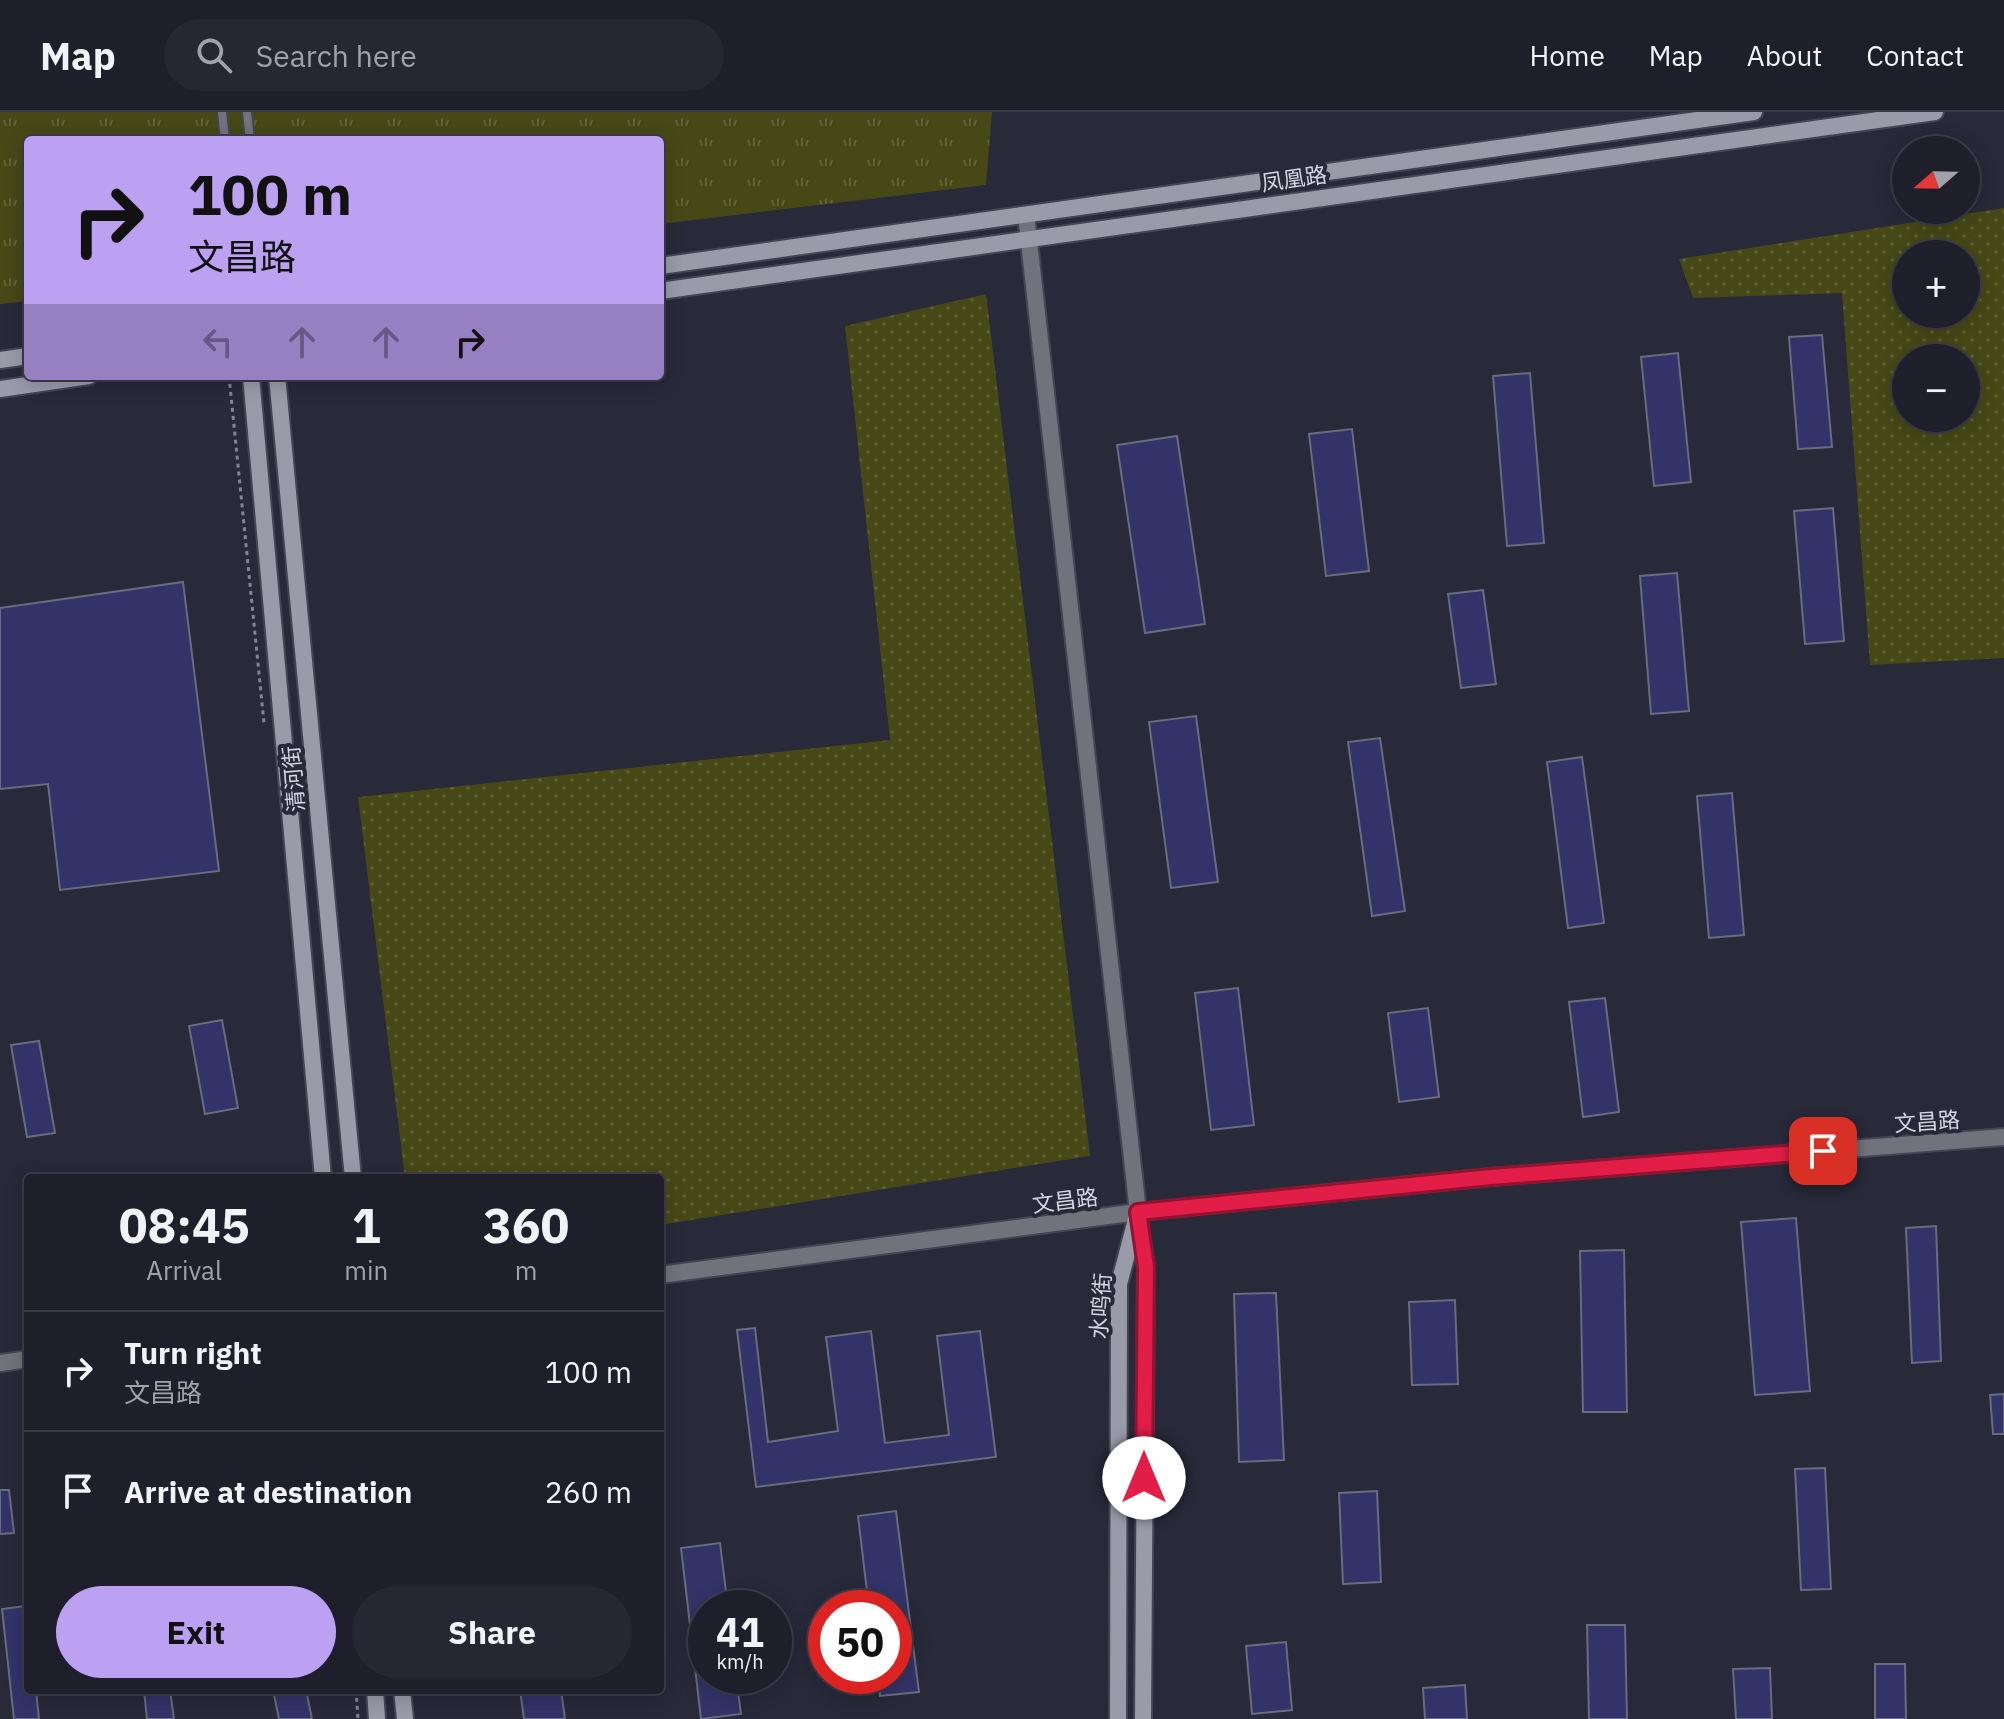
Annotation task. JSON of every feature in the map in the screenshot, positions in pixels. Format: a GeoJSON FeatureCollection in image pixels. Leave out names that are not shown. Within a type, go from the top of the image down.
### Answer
{"type":"FeatureCollection","features":[{"type":"Feature","properties":{"kind":"main road","name":"凤凰路"},"geometry":{"type":"LineString","coordinates":[[664,265],[1754,112]]}},
{"type":"Feature","properties":{"kind":"main road","name":"凤凰路"},"geometry":{"type":"LineString","coordinates":[[664,290],[1935,112]]}},
{"type":"Feature","properties":{"kind":"main road"},"geometry":{"type":"LineString","coordinates":[[0,360],[24,357]]}},
{"type":"Feature","properties":{"kind":"main road"},"geometry":{"type":"LineString","coordinates":[[0,389],[62,380]]}},
{"type":"Feature","properties":{"kind":"main road","name":"清河街"},"geometry":{"type":"LineString","coordinates":[[251,380],[323,1174]]}},
{"type":"Feature","properties":{"kind":"main road","name":"清河街"},"geometry":{"type":"LineString","coordinates":[[277,380],[353,1174]]}},
{"type":"Feature","properties":{"kind":"main road","name":"水鸣街"},"geometry":{"type":"LineString","coordinates":[[1118,1719],[1119,1284],[1138,1212]]}},
{"type":"Feature","properties":{"kind":"main road","name":"水鸣街"},"geometry":{"type":"LineString","coordinates":[[1138,1212],[1146,1267],[1143,1719]]}},
{"type":"Feature","properties":{"kind":"main road"},"geometry":{"type":"LineString","coordinates":[[375,1694],[377,1719]]}},
{"type":"Feature","properties":{"kind":"main road"},"geometry":{"type":"LineString","coordinates":[[402,1694],[405,1719]]}},
{"type":"Feature","properties":{"kind":"street"},"geometry":{"type":"LineString","coordinates":[[1026,215],[1138,1212]]}},
{"type":"Feature","properties":{"kind":"street","name":"文昌路"},"geometry":{"type":"LineString","coordinates":[[664,1274],[1138,1212],[1491,1177],[2004,1137]]}},
{"type":"Feature","properties":{"kind":"street"},"geometry":{"type":"LineString","coordinates":[[0,1363],[24,1360]]}},
{"type":"Feature","properties":{"kind":"lane"},"geometry":{"type":"LineString","coordinates":[[222,112],[225,136]]}},
{"type":"Feature","properties":{"kind":"lane"},"geometry":{"type":"LineString","coordinates":[[247,112],[250,136]]}},
{"type":"Feature","properties":{"kind":"path"},"geometry":{"type":"LineString","coordinates":[[356,1694],[358,1719]]}},
{"type":"Feature","properties":{"kind":"green space"},"geometry":{"type":"Polygon","coordinates":[[[0,112],[992,112],[986,185],[664,224],[664,136],[24,136],[24,301],[0,304],[0,112]]]}},
{"type":"Feature","properties":{"kind":"green space"},"geometry":{"type":"Polygon","coordinates":[[[2004,208],[2004,658],[1870,665],[1842,293],[1693,298],[1679,259],[1902,224],[1980,224],[1980,212],[2004,208]]]}},
{"type":"Feature","properties":{"kind":"green space"},"geometry":{"type":"Polygon","coordinates":[[[986,294],[1090,1156],[664,1224],[664,1174],[405,1174],[358,797],[890,740],[845,326],[986,294]]]}},
{"type":"Feature","properties":{"kind":"building"},"geometry":{"type":"Polygon","coordinates":[[[1822,335],[1832,447],[1798,449],[1789,337],[1822,335]]]}},
{"type":"Feature","properties":{"kind":"building"},"geometry":{"type":"Polygon","coordinates":[[[1678,353],[1691,482],[1654,486],[1641,357],[1678,353]]]}},
{"type":"Feature","properties":{"kind":"building"},"geometry":{"type":"Polygon","coordinates":[[[1530,373],[1544,543],[1507,546],[1493,376],[1530,373]]]}},
{"type":"Feature","properties":{"kind":"building"},"geometry":{"type":"Polygon","coordinates":[[[1352,429],[1369,571],[1326,576],[1309,434],[1352,429]]]}},
{"type":"Feature","properties":{"kind":"building"},"geometry":{"type":"Polygon","coordinates":[[[1177,436],[1205,624],[1145,633],[1117,445],[1177,436]]]}},
{"type":"Feature","properties":{"kind":"building"},"geometry":{"type":"Polygon","coordinates":[[[1833,508],[1844,641],[1805,644],[1794,511],[1833,508]]]}},
{"type":"Feature","properties":{"kind":"building"},"geometry":{"type":"Polygon","coordinates":[[[1677,573],[1689,711],[1651,714],[1640,576],[1677,573]]]}},
{"type":"Feature","properties":{"kind":"building"},"geometry":{"type":"Polygon","coordinates":[[[183,582],[219,871],[60,890],[48,784],[0,789],[0,608],[183,582]]]}},
{"type":"Feature","properties":{"kind":"building"},"geometry":{"type":"Polygon","coordinates":[[[1483,590],[1496,684],[1461,688],[1448,594],[1483,590]]]}},
{"type":"Feature","properties":{"kind":"building"},"geometry":{"type":"Polygon","coordinates":[[[1196,716],[1218,882],[1171,888],[1149,722],[1196,716]]]}},
{"type":"Feature","properties":{"kind":"building"},"geometry":{"type":"Polygon","coordinates":[[[1380,738],[1405,911],[1372,916],[1348,742],[1380,738]]]}},
{"type":"Feature","properties":{"kind":"building"},"geometry":{"type":"Polygon","coordinates":[[[1582,757],[1604,923],[1568,928],[1547,762],[1582,757]]]}},
{"type":"Feature","properties":{"kind":"building"},"geometry":{"type":"Polygon","coordinates":[[[1732,793],[1744,935],[1709,938],[1697,796],[1732,793]]]}},
{"type":"Feature","properties":{"kind":"building"},"geometry":{"type":"Polygon","coordinates":[[[1238,988],[1254,1125],[1211,1130],[1195,993],[1238,988]]]}},
{"type":"Feature","properties":{"kind":"building"},"geometry":{"type":"Polygon","coordinates":[[[1605,998],[1619,1112],[1583,1117],[1569,1002],[1605,998]]]}},
{"type":"Feature","properties":{"kind":"building"},"geometry":{"type":"Polygon","coordinates":[[[1428,1008],[1439,1097],[1399,1102],[1388,1013],[1428,1008]]]}},
{"type":"Feature","properties":{"kind":"building"},"geometry":{"type":"Polygon","coordinates":[[[222,1020],[238,1108],[205,1114],[189,1026],[222,1020]]]}},
{"type":"Feature","properties":{"kind":"building"},"geometry":{"type":"Polygon","coordinates":[[[39,1041],[55,1133],[27,1137],[11,1045],[39,1041]]]}},
{"type":"Feature","properties":{"kind":"building"},"geometry":{"type":"Polygon","coordinates":[[[1796,1218],[1810,1391],[1755,1395],[1741,1222],[1796,1218]]]}},
{"type":"Feature","properties":{"kind":"building"},"geometry":{"type":"Polygon","coordinates":[[[1936,1226],[1941,1361],[1912,1363],[1906,1228],[1936,1226]]]}},
{"type":"Feature","properties":{"kind":"building"},"geometry":{"type":"Polygon","coordinates":[[[1624,1250],[1627,1412],[1583,1412],[1580,1251],[1624,1250]]]}},
{"type":"Feature","properties":{"kind":"building"},"geometry":{"type":"Polygon","coordinates":[[[1276,1293],[1284,1460],[1239,1462],[1234,1294],[1276,1293]]]}},
{"type":"Feature","properties":{"kind":"building"},"geometry":{"type":"Polygon","coordinates":[[[1455,1300],[1458,1384],[1412,1385],[1409,1302],[1455,1300]]]}},
{"type":"Feature","properties":{"kind":"building"},"geometry":{"type":"Polygon","coordinates":[[[755,1328],[768,1442],[838,1431],[826,1337],[871,1331],[885,1443],[949,1435],[937,1336],[980,1331],[996,1457],[756,1487],[737,1330],[755,1328]]]}},
{"type":"Feature","properties":{"kind":"building"},"geometry":{"type":"Polygon","coordinates":[[[2004,1394],[2004,1434],[1993,1434],[1990,1395],[2004,1394]]]}},
{"type":"Feature","properties":{"kind":"building"},"geometry":{"type":"Polygon","coordinates":[[[1825,1468],[1831,1589],[1801,1590],[1795,1469],[1825,1468]]]}},
{"type":"Feature","properties":{"kind":"building"},"geometry":{"type":"Polygon","coordinates":[[[0,1490],[9,1490],[14,1533],[0,1534],[0,1490]]]}},
{"type":"Feature","properties":{"kind":"building"},"geometry":{"type":"Polygon","coordinates":[[[1377,1491],[1381,1582],[1343,1584],[1339,1493],[1377,1491]]]}},
{"type":"Feature","properties":{"kind":"building"},"geometry":{"type":"Polygon","coordinates":[[[896,1511],[906,1590],[867,1590],[858,1516],[896,1511]]]}},
{"type":"Feature","properties":{"kind":"building"},"geometry":{"type":"Polygon","coordinates":[[[720,1543],[726,1590],[688,1590],[688,1608],[681,1548],[720,1543]]]}},
{"type":"Feature","properties":{"kind":"building"},"geometry":{"type":"Polygon","coordinates":[[[24,1606],[24,1694],[36,1694],[39,1719],[14,1719],[2,1609],[24,1606]]]}},
{"type":"Feature","properties":{"kind":"building"},"geometry":{"type":"Polygon","coordinates":[[[1587,1625],[1625,1625],[1627,1719],[1589,1719],[1587,1625]]]}},
{"type":"Feature","properties":{"kind":"building"},"geometry":{"type":"Polygon","coordinates":[[[912,1637],[919,1692],[912,1693],[912,1637]]]}},
{"type":"Feature","properties":{"kind":"building"},"geometry":{"type":"Polygon","coordinates":[[[1286,1642],[1292,1710],[1252,1714],[1246,1646],[1286,1642]]]}},
{"type":"Feature","properties":{"kind":"building"},"geometry":{"type":"Polygon","coordinates":[[[1875,1664],[1905,1664],[1906,1719],[1875,1719],[1875,1664]]]}},
{"type":"Feature","properties":{"kind":"building"},"geometry":{"type":"Polygon","coordinates":[[[1770,1668],[1772,1719],[1736,1719],[1733,1669],[1770,1668]]]}},
{"type":"Feature","properties":{"kind":"building"},"geometry":{"type":"Polygon","coordinates":[[[1465,1685],[1467,1719],[1425,1719],[1423,1688],[1465,1685]]]}},
{"type":"Feature","properties":{"kind":"building"},"geometry":{"type":"Polygon","coordinates":[[[144,1694],[171,1694],[174,1719],[147,1719],[144,1694]]]}},
{"type":"Feature","properties":{"kind":"building"},"geometry":{"type":"Polygon","coordinates":[[[274,1694],[307,1694],[312,1719],[279,1719],[274,1694]]]}},
{"type":"Feature","properties":{"kind":"building"},"geometry":{"type":"Polygon","coordinates":[[[521,1694],[562,1694],[565,1719],[524,1719],[521,1694]]]}},
{"type":"Feature","properties":{"kind":"building"},"geometry":{"type":"Polygon","coordinates":[[[698,1694],[738,1694],[741,1714],[701,1719],[698,1694]]]}},
{"type":"Feature","properties":{"kind":"route"},"geometry":{"type":"LineString","coordinates":[[1144,1478],[1146,1267],[1138,1212],[1491,1177],[1823,1151]]}}]}
